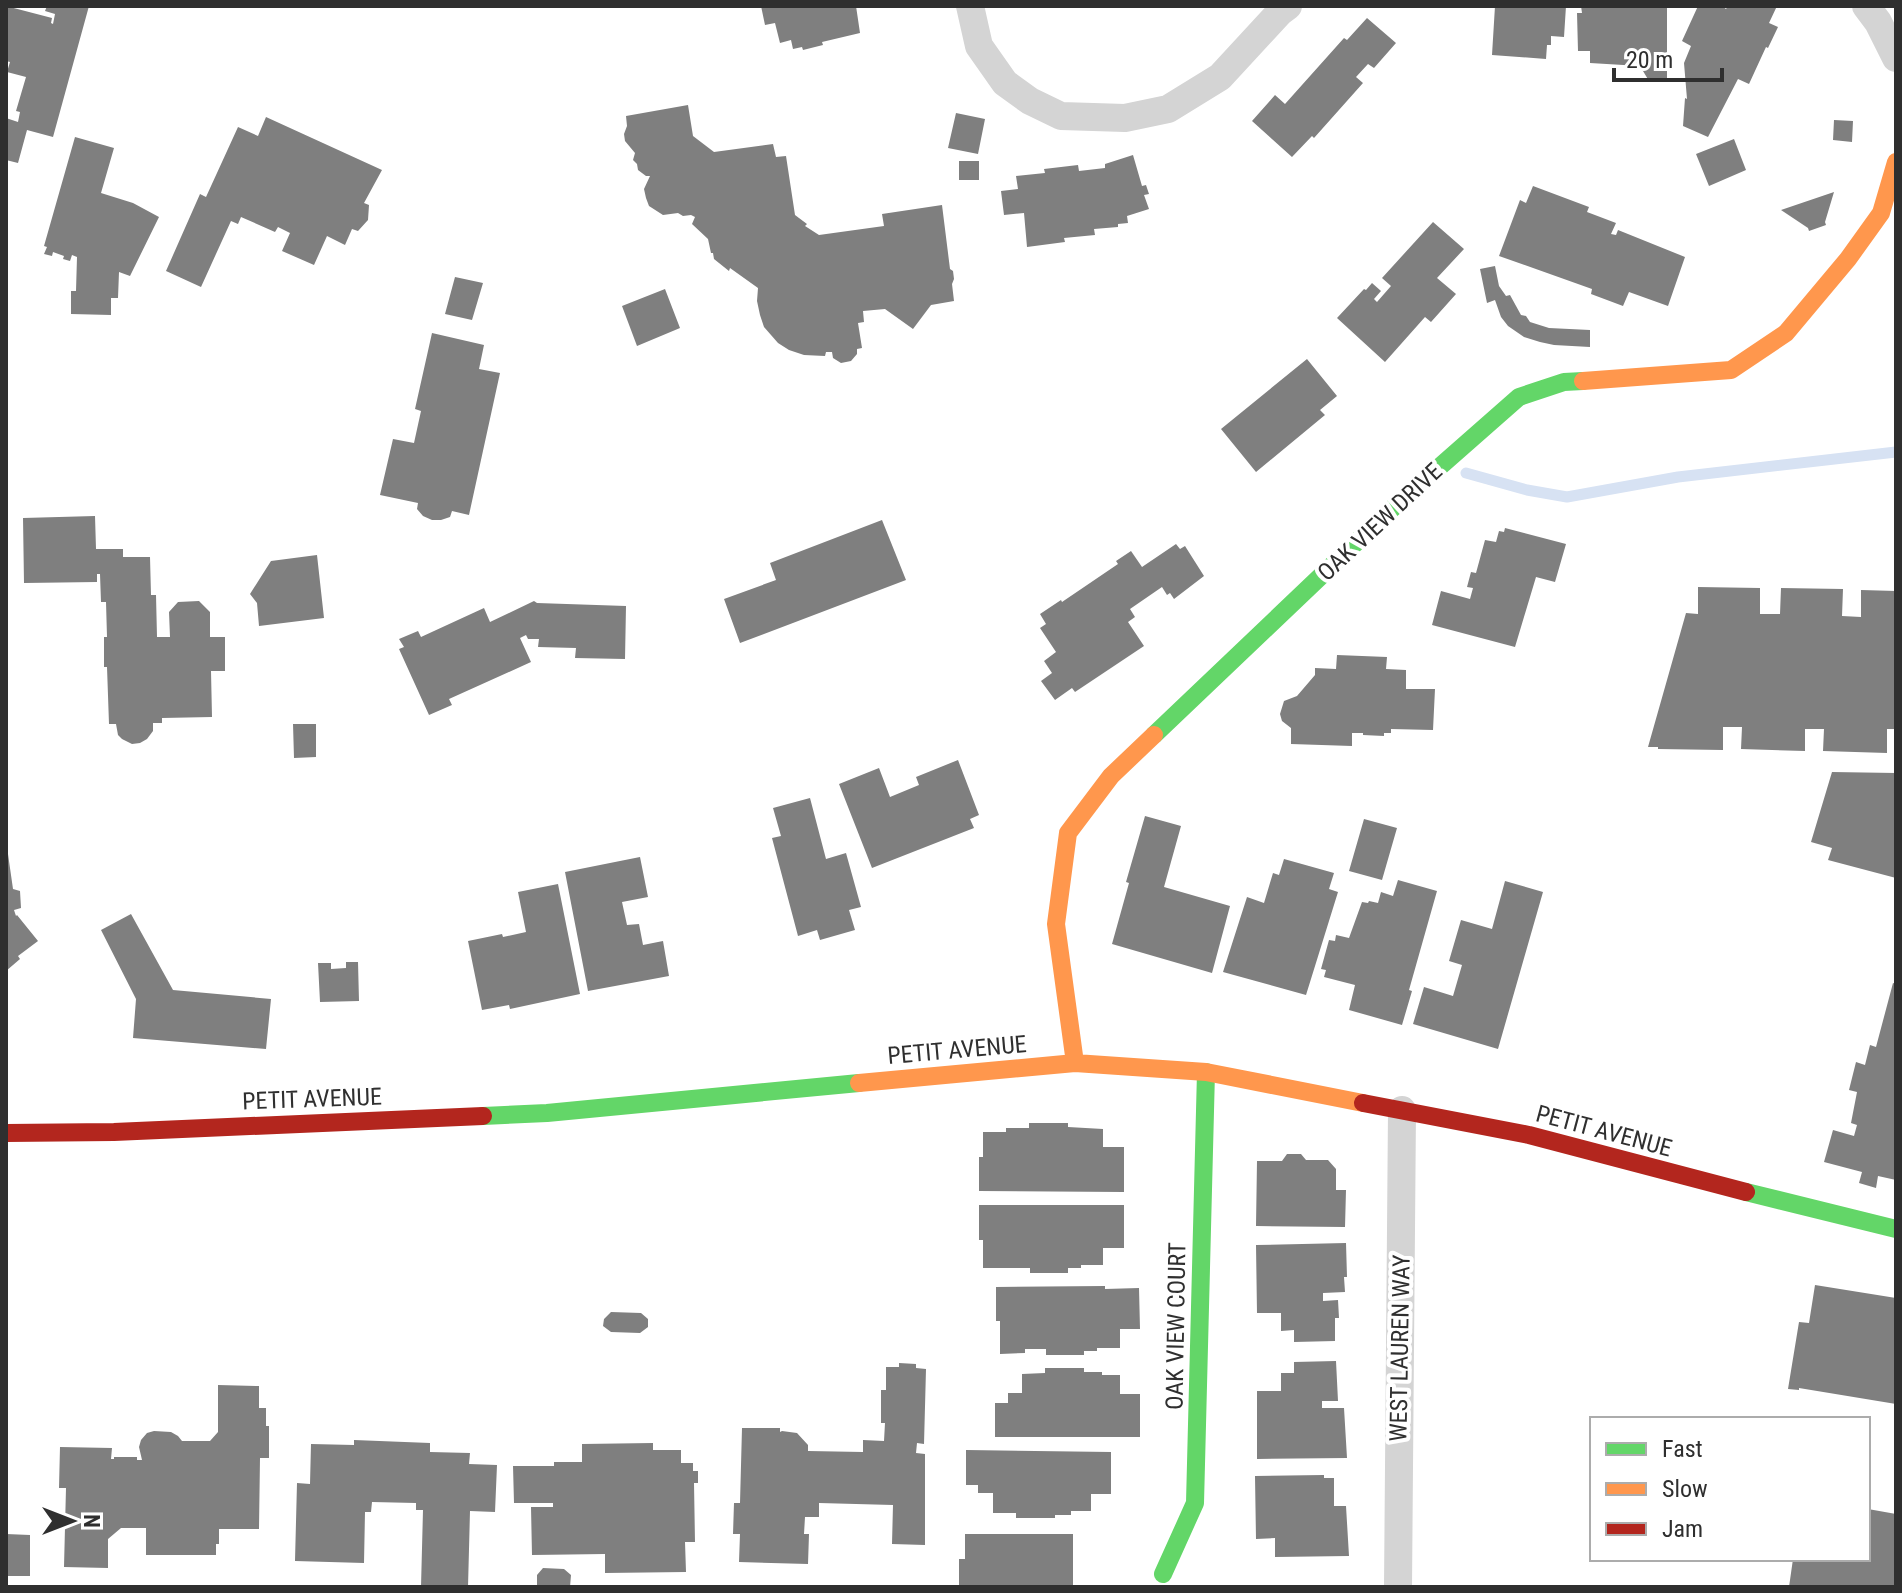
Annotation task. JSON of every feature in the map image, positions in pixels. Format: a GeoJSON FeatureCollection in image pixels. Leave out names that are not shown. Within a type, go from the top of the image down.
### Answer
{"type":"FeatureCollection","features":[{"type":"Feature","properties":{"kind":"street"},"geometry":{"type":"LineString","coordinates":[[970,6],[979,46],[1005,83],[1030,101],[1061,116],[1125,118],[1168,109],[1220,77],[1288,6]]}},
{"type":"Feature","properties":{"kind":"street"},"geometry":{"type":"LineString","coordinates":[[1866,6],[1896,58]]}},
{"type":"Feature","properties":{"kind":"street","name":"OAK VIEW DRIVE"},"geometry":{"type":"LineString","coordinates":[[1075,1063],[1056,924],[1058,908],[1068,833],[1111,776],[1386,514],[1519,397],[1564,382],[1731,370],[1786,333],[1848,259],[1881,213],[1896,162]]}},
{"type":"Feature","properties":{"kind":"street","name":"PETIT AVENUE"},"geometry":{"type":"LineString","coordinates":[[6,1133],[114,1132],[547,1113],[1075,1063],[1206,1072],[1529,1135],[1896,1229]]}},
{"type":"Feature","properties":{"kind":"street","name":"OAK VIEW COURT"},"geometry":{"type":"LineString","coordinates":[[1163,1574],[1195,1503],[1206,1072]]}},
{"type":"Feature","properties":{"kind":"street","name":"WEST LAUREN WAY"},"geometry":{"type":"LineString","coordinates":[[1398,1587],[1402,1110]]}},
{"type":"Feature","properties":{"kind":"building"},"geometry":{"type":"Polygon","coordinates":[[[6,6],[52,18],[53,24],[55,14],[45,11],[47,6],[89,6],[53,137],[27,130],[18,163],[6,160],[6,118],[18,122],[20,112],[16,111],[26,77],[7,72],[10,62],[6,61],[6,6]]]}},
{"type":"Feature","properties":{"kind":"building"},"geometry":{"type":"Polygon","coordinates":[[[761,6],[856,6],[860,33],[803,50],[802,47],[793,49],[791,40],[780,43],[775,23],[765,25],[761,6]]]}},
{"type":"Feature","properties":{"kind":"building"},"geometry":{"type":"Polygon","coordinates":[[[1495,6],[1566,6],[1564,37],[1551,36],[1546,59],[1492,55],[1495,6]]]}},
{"type":"Feature","properties":{"kind":"building"},"geometry":{"type":"Polygon","coordinates":[[[1581,6],[1667,6],[1667,81],[1649,81],[1640,66],[1590,63],[1590,51],[1578,51],[1577,13],[1582,13],[1581,6]]]}},
{"type":"Feature","properties":{"kind":"building"},"geometry":{"type":"Polygon","coordinates":[[[1698,6],[1722,6],[1726,9],[1728,6],[1777,6],[1769,23],[1778,27],[1768,48],[1749,84],[1738,79],[1708,137],[1683,126],[1687,99],[1684,63],[1691,46],[1682,41],[1698,6]]]}},
{"type":"Feature","properties":{"kind":"building"},"geometry":{"type":"Polygon","coordinates":[[[1367,18],[1396,43],[1374,68],[1368,64],[1356,77],[1363,83],[1314,138],[1312,136],[1292,157],[1252,121],[1275,95],[1285,104],[1344,38],[1347,40],[1367,18]]]}},
{"type":"Feature","properties":{"kind":"building"},"geometry":{"type":"Polygon","coordinates":[[[688,105],[693,136],[714,152],[773,144],[776,157],[786,156],[795,215],[819,235],[884,226],[882,214],[942,205],[954,279],[954,301],[931,305],[913,329],[885,309],[863,311],[864,322],[858,323],[862,348],[857,349],[851,361],[841,363],[833,358],[832,352],[826,352],[825,356],[804,355],[778,343],[764,327],[757,301],[758,288],[714,259],[708,239],[692,224],[695,217],[678,213],[663,215],[649,206],[644,189],[650,176],[638,170],[633,160],[635,153],[625,141],[626,116],[688,105]]]}},
{"type":"Feature","properties":{"kind":"building"},"geometry":{"type":"Polygon","coordinates":[[[956,113],[985,119],[978,154],[948,148],[956,113]]]}},
{"type":"Feature","properties":{"kind":"building"},"geometry":{"type":"Polygon","coordinates":[[[266,117],[382,170],[364,203],[369,205],[368,220],[358,231],[352,229],[345,245],[327,236],[314,265],[282,251],[290,233],[278,227],[275,232],[241,217],[238,224],[231,221],[201,287],[166,271],[200,194],[206,197],[238,127],[258,136],[266,117]]]}},
{"type":"Feature","properties":{"kind":"building"},"geometry":{"type":"Polygon","coordinates":[[[1834,120],[1853,121],[1852,142],[1833,140],[1834,120]]]}},
{"type":"Feature","properties":{"kind":"building"},"geometry":{"type":"Polygon","coordinates":[[[75,137],[114,148],[101,193],[133,203],[159,217],[130,276],[119,272],[118,298],[111,298],[111,315],[71,314],[71,291],[76,291],[77,257],[72,255],[70,261],[53,252],[52,256],[44,254],[75,137]]]}},
{"type":"Feature","properties":{"kind":"building"},"geometry":{"type":"Polygon","coordinates":[[[1734,139],[1746,170],[1709,186],[1696,154],[1734,139]]]}},
{"type":"Feature","properties":{"kind":"building"},"geometry":{"type":"Polygon","coordinates":[[[1133,155],[1142,186],[1146,185],[1149,194],[1144,195],[1149,209],[1127,216],[1128,223],[1094,229],[1095,235],[1064,238],[1065,242],[1027,247],[1024,213],[1004,215],[1001,191],[1018,189],[1016,176],[1078,165],[1079,171],[1105,168],[1105,164],[1133,155]]]}},
{"type":"Feature","properties":{"kind":"building"},"geometry":{"type":"Polygon","coordinates":[[[959,161],[979,161],[979,180],[959,180],[959,161]]]}},
{"type":"Feature","properties":{"kind":"building"},"geometry":{"type":"Polygon","coordinates":[[[1533,186],[1589,207],[1587,212],[1616,223],[1611,234],[1616,235],[1618,230],[1685,257],[1668,306],[1629,292],[1623,306],[1591,294],[1592,289],[1499,256],[1520,200],[1526,203],[1533,186]]]}},
{"type":"Feature","properties":{"kind":"building"},"geometry":{"type":"Polygon","coordinates":[[[1834,192],[1826,225],[1809,231],[1781,210],[1834,192]]]}},
{"type":"Feature","properties":{"kind":"building"},"geometry":{"type":"Polygon","coordinates":[[[1433,222],[1464,249],[1437,278],[1456,294],[1431,322],[1425,317],[1385,362],[1337,318],[1372,283],[1381,291],[1374,299],[1377,302],[1391,286],[1382,278],[1433,222]]]}},
{"type":"Feature","properties":{"kind":"building"},"geometry":{"type":"Polygon","coordinates":[[[1495,266],[1499,286],[1506,296],[1510,295],[1521,315],[1530,322],[1549,328],[1590,330],[1590,347],[1540,342],[1524,337],[1508,326],[1495,300],[1487,303],[1480,269],[1495,266]]]}},
{"type":"Feature","properties":{"kind":"building"},"geometry":{"type":"Polygon","coordinates":[[[455,277],[483,283],[472,320],[445,314],[455,277]]]}},
{"type":"Feature","properties":{"kind":"building"},"geometry":{"type":"Polygon","coordinates":[[[665,289],[680,328],[637,346],[622,306],[665,289]]]}},
{"type":"Feature","properties":{"kind":"building"},"geometry":{"type":"Polygon","coordinates":[[[432,333],[484,345],[479,369],[500,373],[469,515],[452,511],[450,517],[441,520],[423,516],[417,509],[418,503],[380,495],[393,439],[414,443],[421,411],[415,409],[432,333]]]}},
{"type":"Feature","properties":{"kind":"building"},"geometry":{"type":"Polygon","coordinates":[[[1307,359],[1337,396],[1320,410],[1325,415],[1256,472],[1221,429],[1307,359]]]}},
{"type":"Feature","properties":{"kind":"building"},"geometry":{"type":"Polygon","coordinates":[[[95,516],[96,549],[123,549],[123,557],[150,557],[151,595],[156,595],[157,637],[170,637],[169,612],[178,602],[199,601],[210,612],[210,637],[225,637],[225,671],[211,671],[212,717],[162,718],[162,723],[153,723],[153,731],[140,743],[132,744],[122,739],[116,724],[109,724],[107,667],[104,667],[106,602],[101,602],[100,574],[97,574],[97,582],[24,583],[23,518],[95,516]]]}},
{"type":"Feature","properties":{"kind":"building"},"geometry":{"type":"Polygon","coordinates":[[[882,520],[906,580],[740,643],[724,599],[776,580],[770,563],[882,520]]]}},
{"type":"Feature","properties":{"kind":"building"},"geometry":{"type":"Polygon","coordinates":[[[1505,528],[1566,544],[1555,582],[1536,577],[1515,647],[1432,625],[1441,591],[1470,599],[1473,588],[1467,587],[1471,572],[1476,573],[1485,540],[1496,542],[1499,531],[1504,532],[1505,528]]]}},
{"type":"Feature","properties":{"kind":"building"},"geometry":{"type":"Polygon","coordinates":[[[1176,544],[1180,549],[1185,546],[1204,576],[1174,599],[1162,587],[1130,609],[1135,617],[1128,622],[1144,646],[1075,692],[1072,688],[1055,700],[1041,681],[1052,673],[1044,661],[1056,652],[1040,628],[1046,624],[1040,614],[1118,564],[1116,561],[1131,551],[1142,567],[1176,544]]]}},
{"type":"Feature","properties":{"kind":"building"},"geometry":{"type":"Polygon","coordinates":[[[317,555],[324,618],[259,626],[257,603],[250,594],[271,561],[317,555]]]}},
{"type":"Feature","properties":{"kind":"building"},"geometry":{"type":"Polygon","coordinates":[[[1698,587],[1760,588],[1760,614],[1780,614],[1781,588],[1843,589],[1842,616],[1861,617],[1861,590],[1896,591],[1896,729],[1887,729],[1887,753],[1823,751],[1824,729],[1805,729],[1805,751],[1741,749],[1742,727],[1723,727],[1723,750],[1648,747],[1686,613],[1698,614],[1698,587]]]}},
{"type":"Feature","properties":{"kind":"building"},"geometry":{"type":"Polygon","coordinates":[[[534,601],[626,606],[625,659],[575,658],[576,648],[538,647],[539,639],[528,639],[526,635],[520,638],[531,662],[449,699],[452,705],[429,715],[399,649],[404,647],[399,639],[418,631],[421,637],[484,608],[490,622],[534,601]]]}},
{"type":"Feature","properties":{"kind":"building"},"geometry":{"type":"Polygon","coordinates":[[[1337,655],[1387,657],[1386,669],[1406,670],[1406,689],[1435,689],[1433,730],[1391,729],[1391,733],[1384,733],[1384,736],[1352,733],[1352,746],[1291,744],[1291,728],[1282,721],[1280,714],[1284,701],[1297,696],[1315,675],[1315,668],[1336,669],[1337,655]]]}},
{"type":"Feature","properties":{"kind":"building"},"geometry":{"type":"Polygon","coordinates":[[[293,724],[316,724],[316,757],[294,758],[293,724]]]}},
{"type":"Feature","properties":{"kind":"building"},"geometry":{"type":"Polygon","coordinates":[[[958,760],[979,815],[970,819],[974,828],[872,868],[839,784],[879,768],[890,797],[919,785],[916,777],[958,760]]]}},
{"type":"Feature","properties":{"kind":"building"},"geometry":{"type":"Polygon","coordinates":[[[1832,772],[1896,773],[1896,878],[1828,860],[1832,848],[1811,842],[1832,772]]]}},
{"type":"Feature","properties":{"kind":"building"},"geometry":{"type":"Polygon","coordinates":[[[810,798],[826,859],[846,853],[861,907],[849,910],[855,930],[820,940],[817,930],[798,936],[772,838],[781,836],[773,808],[810,798]]]}},
{"type":"Feature","properties":{"kind":"building"},"geometry":{"type":"Polygon","coordinates":[[[1145,816],[1181,826],[1164,887],[1230,906],[1212,973],[1112,944],[1145,816]]]}},
{"type":"Feature","properties":{"kind":"building"},"geometry":{"type":"Polygon","coordinates":[[[1364,819],[1397,828],[1382,880],[1349,871],[1364,819]]]}},
{"type":"Feature","properties":{"kind":"building"},"geometry":{"type":"Polygon","coordinates":[[[6,855],[13,889],[20,891],[21,908],[14,910],[16,916],[38,941],[18,956],[20,959],[6,971],[6,855]]]}},
{"type":"Feature","properties":{"kind":"building"},"geometry":{"type":"Polygon","coordinates":[[[640,857],[648,897],[622,902],[627,925],[639,924],[643,945],[663,941],[669,976],[588,991],[565,872],[640,857]]]}},
{"type":"Feature","properties":{"kind":"building"},"geometry":{"type":"Polygon","coordinates":[[[1284,859],[1334,873],[1329,889],[1338,892],[1306,995],[1223,972],[1247,897],[1264,903],[1273,873],[1279,875],[1284,859]]]}},
{"type":"Feature","properties":{"kind":"building"},"geometry":{"type":"Polygon","coordinates":[[[1398,880],[1437,891],[1402,1025],[1349,1010],[1355,985],[1324,977],[1326,970],[1321,969],[1329,940],[1335,941],[1336,935],[1349,938],[1362,902],[1378,903],[1381,892],[1393,896],[1398,880]]]}},
{"type":"Feature","properties":{"kind":"building"},"geometry":{"type":"Polygon","coordinates":[[[1505,881],[1543,892],[1498,1049],[1413,1024],[1424,987],[1453,996],[1462,965],[1449,961],[1461,920],[1492,929],[1505,881]]]}},
{"type":"Feature","properties":{"kind":"building"},"geometry":{"type":"Polygon","coordinates":[[[558,884],[580,994],[510,1009],[509,1005],[482,1010],[468,941],[526,932],[518,892],[558,884]]]}},
{"type":"Feature","properties":{"kind":"building"},"geometry":{"type":"Polygon","coordinates":[[[131,914],[173,990],[271,999],[266,1049],[133,1038],[136,999],[101,930],[131,914]]]}},
{"type":"Feature","properties":{"kind":"building"},"geometry":{"type":"Polygon","coordinates":[[[346,962],[358,962],[359,1001],[320,1002],[318,963],[331,963],[331,969],[346,968],[346,962]]]}},
{"type":"Feature","properties":{"kind":"building"},"geometry":{"type":"Polygon","coordinates":[[[1893,983],[1896,984],[1896,1180],[1878,1176],[1876,1188],[1859,1183],[1862,1172],[1824,1162],[1833,1130],[1854,1136],[1857,1125],[1851,1123],[1857,1092],[1849,1090],[1856,1062],[1865,1065],[1870,1045],[1876,1047],[1893,983]]]}},
{"type":"Feature","properties":{"kind":"building"},"geometry":{"type":"Polygon","coordinates":[[[1029,1123],[1068,1123],[1068,1127],[1103,1129],[1103,1147],[1124,1147],[1124,1192],[979,1191],[983,1132],[1029,1128],[1029,1123]]]}},
{"type":"Feature","properties":{"kind":"building"},"geometry":{"type":"Polygon","coordinates":[[[1287,1154],[1301,1154],[1306,1160],[1328,1160],[1336,1169],[1336,1190],[1346,1190],[1345,1227],[1256,1226],[1257,1161],[1282,1161],[1287,1154]]]}},
{"type":"Feature","properties":{"kind":"building"},"geometry":{"type":"Polygon","coordinates":[[[979,1205],[1124,1205],[1124,1248],[1103,1248],[1103,1265],[1081,1265],[1081,1268],[1068,1268],[1068,1273],[1030,1273],[1030,1268],[983,1268],[979,1205]]]}},
{"type":"Feature","properties":{"kind":"building"},"geometry":{"type":"Polygon","coordinates":[[[1346,1243],[1345,1292],[1323,1293],[1323,1301],[1338,1300],[1335,1341],[1294,1342],[1294,1330],[1281,1331],[1281,1313],[1257,1313],[1256,1245],[1346,1243]]]}},
{"type":"Feature","properties":{"kind":"building"},"geometry":{"type":"Polygon","coordinates":[[[1815,1285],[1896,1298],[1896,1404],[1799,1388],[1788,1389],[1799,1322],[1809,1323],[1815,1285]]]}},
{"type":"Feature","properties":{"kind":"building"},"geometry":{"type":"Polygon","coordinates":[[[1105,1286],[1105,1289],[1139,1288],[1140,1329],[1120,1329],[1120,1348],[1097,1348],[1097,1351],[1084,1351],[1084,1355],[1046,1355],[1046,1349],[1000,1354],[996,1287],[1105,1286]]]}},
{"type":"Feature","properties":{"kind":"building"},"geometry":{"type":"Polygon","coordinates":[[[611,1312],[641,1313],[648,1319],[648,1327],[640,1333],[611,1332],[603,1326],[604,1319],[611,1312]]]}},
{"type":"Feature","properties":{"kind":"building"},"geometry":{"type":"Polygon","coordinates":[[[1336,1361],[1338,1401],[1322,1401],[1322,1408],[1344,1408],[1347,1458],[1257,1459],[1257,1391],[1281,1391],[1281,1373],[1294,1373],[1294,1362],[1336,1361]]]}},
{"type":"Feature","properties":{"kind":"building"},"geometry":{"type":"Polygon","coordinates":[[[899,1363],[916,1364],[916,1368],[926,1369],[924,1444],[917,1443],[916,1453],[925,1454],[925,1545],[892,1544],[893,1505],[819,1503],[819,1517],[805,1517],[804,1534],[809,1534],[808,1564],[739,1562],[740,1534],[733,1534],[734,1503],[740,1503],[742,1428],[780,1428],[780,1432],[797,1433],[808,1445],[808,1451],[863,1452],[863,1440],[884,1441],[881,1390],[886,1390],[886,1367],[899,1367],[899,1363]]]}},
{"type":"Feature","properties":{"kind":"building"},"geometry":{"type":"Polygon","coordinates":[[[1045,1368],[1084,1368],[1084,1372],[1120,1375],[1120,1394],[1140,1394],[1140,1437],[995,1437],[995,1403],[1008,1403],[1008,1393],[1022,1393],[1022,1374],[1045,1373],[1045,1368]]]}},
{"type":"Feature","properties":{"kind":"building"},"geometry":{"type":"Polygon","coordinates":[[[218,1385],[259,1386],[259,1408],[266,1408],[269,1458],[260,1458],[259,1529],[219,1529],[216,1555],[146,1555],[146,1528],[121,1528],[108,1539],[108,1568],[64,1567],[66,1488],[59,1488],[60,1447],[112,1448],[111,1459],[137,1457],[137,1460],[142,1460],[141,1440],[154,1431],[171,1432],[182,1441],[210,1441],[218,1432],[218,1385]]]}},
{"type":"Feature","properties":{"kind":"building"},"geometry":{"type":"Polygon","coordinates":[[[354,1440],[430,1443],[430,1452],[470,1453],[469,1464],[497,1465],[495,1512],[470,1511],[468,1587],[421,1587],[423,1510],[416,1510],[416,1503],[372,1502],[371,1512],[365,1512],[364,1563],[295,1561],[297,1483],[310,1484],[311,1444],[354,1445],[354,1440]]]}},
{"type":"Feature","properties":{"kind":"building"},"geometry":{"type":"Polygon","coordinates":[[[653,1443],[653,1450],[681,1450],[681,1463],[693,1463],[693,1471],[698,1471],[698,1483],[694,1483],[695,1542],[685,1542],[686,1572],[605,1573],[605,1554],[532,1555],[531,1507],[553,1507],[553,1503],[514,1503],[513,1466],[582,1462],[582,1444],[653,1443]]]}},
{"type":"Feature","properties":{"kind":"building"},"geometry":{"type":"Polygon","coordinates":[[[966,1450],[1111,1452],[1111,1494],[1091,1494],[1091,1511],[1071,1511],[1071,1515],[1055,1515],[1055,1518],[1016,1518],[1016,1513],[993,1513],[993,1493],[978,1493],[978,1485],[966,1485],[966,1450]]]}},
{"type":"Feature","properties":{"kind":"building"},"geometry":{"type":"Polygon","coordinates":[[[1324,1475],[1324,1478],[1334,1478],[1334,1506],[1346,1506],[1349,1556],[1275,1557],[1275,1538],[1256,1539],[1255,1476],[1324,1475]]]}},
{"type":"Feature","properties":{"kind":"building"},"geometry":{"type":"Polygon","coordinates":[[[1870,1509],[1896,1514],[1896,1587],[1789,1587],[1793,1561],[1870,1561],[1870,1509]]]}},
{"type":"Feature","properties":{"kind":"building"},"geometry":{"type":"Polygon","coordinates":[[[6,1534],[30,1535],[30,1576],[6,1576],[6,1534]]]}},
{"type":"Feature","properties":{"kind":"building"},"geometry":{"type":"Polygon","coordinates":[[[965,1534],[1073,1534],[1073,1587],[959,1587],[959,1559],[965,1559],[965,1534]]]}},
{"type":"Feature","properties":{"kind":"building"},"geometry":{"type":"Polygon","coordinates":[[[543,1568],[564,1569],[571,1575],[570,1587],[537,1587],[537,1575],[543,1568]]]}},
{"type":"Feature","properties":{"kind":"waterway"},"geometry":{"type":"LineString","coordinates":[[1466,473],[1527,490],[1567,497],[1678,477],[1896,452]]}},
{"type":"Feature","properties":{"kind":"traffic: fast"},"geometry":{"type":"LineString","coordinates":[[1154,735],[1386,514],[1519,397],[1564,382],[1583,381]]}},
{"type":"Feature","properties":{"kind":"traffic: fast"},"geometry":{"type":"LineString","coordinates":[[1163,1574],[1195,1503],[1206,1072]]}},
{"type":"Feature","properties":{"kind":"traffic: fast"},"geometry":{"type":"LineString","coordinates":[[483,1116],[547,1113],[859,1083]]}},
{"type":"Feature","properties":{"kind":"traffic: fast"},"geometry":{"type":"LineString","coordinates":[[1746,1192],[1896,1229]]}},
{"type":"Feature","properties":{"kind":"traffic: slow"},"geometry":{"type":"LineString","coordinates":[[1583,381],[1731,370],[1786,333],[1848,259],[1881,213],[1896,162]]}},
{"type":"Feature","properties":{"kind":"traffic: slow"},"geometry":{"type":"LineString","coordinates":[[1075,1063],[1056,924],[1068,833],[1111,776],[1154,735]]}},
{"type":"Feature","properties":{"kind":"traffic: slow"},"geometry":{"type":"LineString","coordinates":[[859,1083],[1075,1063],[1206,1072],[1363,1103]]}},
{"type":"Feature","properties":{"kind":"traffic: jam"},"geometry":{"type":"LineString","coordinates":[[1363,1103],[1529,1135],[1746,1192]]}},
{"type":"Feature","properties":{"kind":"traffic: jam"},"geometry":{"type":"LineString","coordinates":[[6,1133],[114,1132],[483,1116]]}}]}
